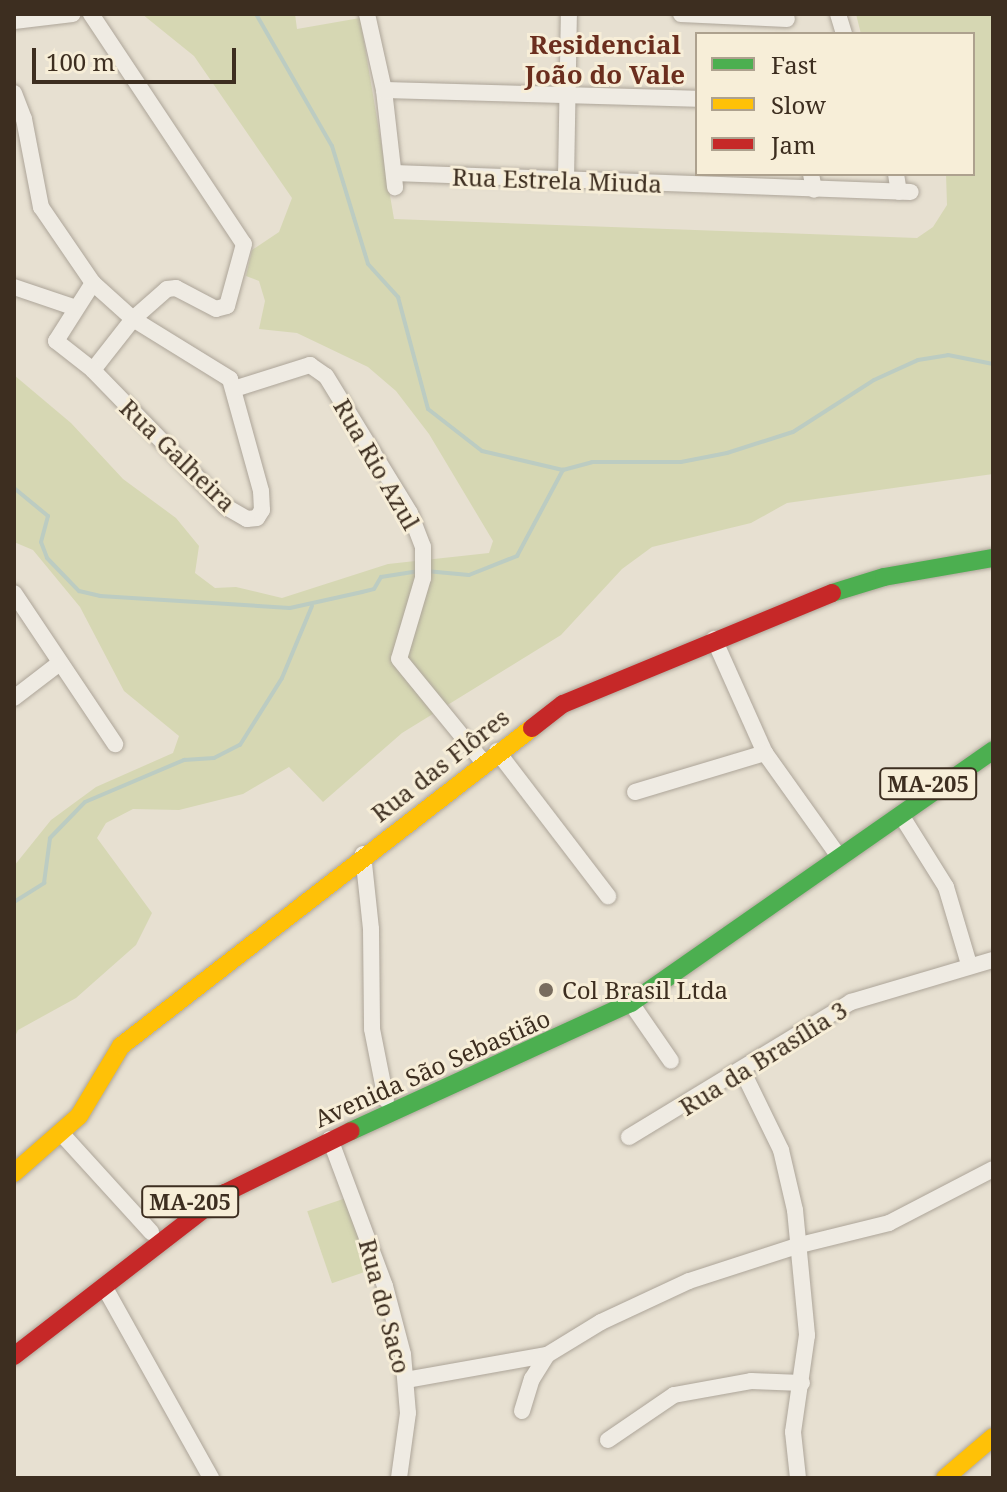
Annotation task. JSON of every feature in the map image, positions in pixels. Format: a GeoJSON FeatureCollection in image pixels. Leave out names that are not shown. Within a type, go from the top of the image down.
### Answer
{"type":"FeatureCollection","features":[{"type":"Feature","properties":{"kind":"main road","name":"Rua das Flôres"},"geometry":{"type":"LineString","coordinates":[[14,1173],[79,1116],[121,1046],[363,854],[563,704],[714,639],[872,581],[993,558]]}},
{"type":"Feature","properties":{"kind":"main road","name":"Avenida São Sebastião"},"geometry":{"type":"LineString","coordinates":[[14,1339],[151,1232],[272,1151],[629,991],[835,851],[993,738]]}},
{"type":"Feature","properties":{"kind":"main road","name":"Avenida São Sebastião"},"geometry":{"type":"LineString","coordinates":[[14,1356],[213,1201],[330,1139],[631,1003],[993,750]]}},
{"type":"Feature","properties":{"kind":"main road"},"geometry":{"type":"LineString","coordinates":[[948,1471],[993,1437]]}},
{"type":"Feature","properties":{"kind":"street"},"geometry":{"type":"LineString","coordinates":[[14,21],[73,14]]}},
{"type":"Feature","properties":{"kind":"street"},"geometry":{"type":"LineString","coordinates":[[91,14],[241,235],[244,258],[230,300],[216,309],[171,287],[133,319],[93,370]]}},
{"type":"Feature","properties":{"kind":"street"},"geometry":{"type":"LineString","coordinates":[[367,14],[384,90],[695,99]]}},
{"type":"Feature","properties":{"kind":"street"},"geometry":{"type":"LineString","coordinates":[[566,180],[569,14]]}},
{"type":"Feature","properties":{"kind":"street"},"geometry":{"type":"LineString","coordinates":[[681,14],[787,22]]}},
{"type":"Feature","properties":{"kind":"street","name":"Rua Estrela Miuda"},"geometry":{"type":"LineString","coordinates":[[384,90],[394,180],[813,182],[905,192],[897,176]]}},
{"type":"Feature","properties":{"kind":"street"},"geometry":{"type":"LineString","coordinates":[[14,93],[24,119],[41,207],[93,283],[133,319],[217,367],[234,389]]}},
{"type":"Feature","properties":{"kind":"street","name":"Rua Galheira"},"geometry":{"type":"LineString","coordinates":[[93,283],[73,307],[56,341],[93,370],[226,507],[252,519],[262,510],[261,491],[234,389]]}},
{"type":"Feature","properties":{"kind":"street"},"geometry":{"type":"LineString","coordinates":[[14,287],[73,307]]}},
{"type":"Feature","properties":{"kind":"street","name":"Rua Rio Azul"},"geometry":{"type":"LineString","coordinates":[[234,389],[304,365],[320,369],[410,513],[423,547],[423,571],[397,649],[399,659],[490,757]]}},
{"type":"Feature","properties":{"kind":"street"},"geometry":{"type":"LineString","coordinates":[[14,593],[57,665],[115,744]]}},
{"type":"Feature","properties":{"kind":"street"},"geometry":{"type":"LineString","coordinates":[[714,639],[765,753],[835,851]]}},
{"type":"Feature","properties":{"kind":"street"},"geometry":{"type":"LineString","coordinates":[[14,698],[57,665]]}},
{"type":"Feature","properties":{"kind":"street"},"geometry":{"type":"LineString","coordinates":[[635,792],[765,753]]}},
{"type":"Feature","properties":{"kind":"street"},"geometry":{"type":"LineString","coordinates":[[490,757],[608,896]]}},
{"type":"Feature","properties":{"kind":"street"},"geometry":{"type":"LineString","coordinates":[[901,815],[946,887],[969,964]]}},
{"type":"Feature","properties":{"kind":"street"},"geometry":{"type":"LineString","coordinates":[[363,854],[371,929],[372,1029],[386,1100]]}},
{"type":"Feature","properties":{"kind":"street","name":"Rua da Brasília 3"},"geometry":{"type":"LineString","coordinates":[[629,1137],[743,1072],[777,1044],[851,1002],[969,964],[993,960]]}},
{"type":"Feature","properties":{"kind":"street"},"geometry":{"type":"LineString","coordinates":[[631,1003],[671,1061]]}},
{"type":"Feature","properties":{"kind":"street"},"geometry":{"type":"LineString","coordinates":[[743,1072],[789,1176],[800,1245],[807,1335],[793,1432],[798,1478]]}},
{"type":"Feature","properties":{"kind":"street"},"geometry":{"type":"LineString","coordinates":[[61,1133],[151,1232]]}},
{"type":"Feature","properties":{"kind":"street","name":"Rua do Saco"},"geometry":{"type":"LineString","coordinates":[[330,1139],[385,1286],[406,1380],[408,1413],[399,1478]]}},
{"type":"Feature","properties":{"kind":"street"},"geometry":{"type":"LineString","coordinates":[[406,1380],[547,1355],[675,1287],[800,1245],[889,1223],[993,1169]]}},
{"type":"Feature","properties":{"kind":"street"},"geometry":{"type":"LineString","coordinates":[[105,1288],[211,1478]]}},
{"type":"Feature","properties":{"kind":"street"},"geometry":{"type":"LineString","coordinates":[[522,1411],[547,1355]]}},
{"type":"Feature","properties":{"kind":"street"},"geometry":{"type":"LineString","coordinates":[[608,1440],[674,1395],[751,1381],[802,1383]]}},
{"type":"Feature","properties":{"kind":"green space"},"geometry":{"type":"Polygon","coordinates":[[[142,14],[295,14],[297,29],[360,18],[394,219],[917,238],[933,227],[947,205],[946,176],[975,176],[975,32],[860,32],[856,14],[993,14],[993,474],[787,503],[751,523],[652,547],[622,569],[561,635],[402,733],[323,802],[289,767],[243,794],[179,810],[133,809],[106,823],[97,838],[152,913],[136,945],[76,998],[18,1030],[14,1039],[14,866],[51,820],[96,787],[173,753],[179,736],[124,691],[80,607],[33,550],[14,542],[14,375],[71,423],[123,479],[176,518],[199,546],[195,573],[215,588],[236,587],[282,598],[388,564],[489,553],[493,541],[429,434],[396,391],[368,367],[297,333],[259,329],[265,301],[259,281],[246,276],[252,250],[279,232],[292,198],[194,56],[142,14]]]}},
{"type":"Feature","properties":{"kind":"green space"},"geometry":{"type":"Polygon","coordinates":[[[346,1198],[371,1270],[332,1283],[307,1211],[346,1198]]]}},
{"type":"Feature","properties":{"kind":"waterway"},"geometry":{"type":"LineString","coordinates":[[256,14],[332,146],[368,264],[398,297],[428,409],[482,451],[563,470]]}},
{"type":"Feature","properties":{"kind":"waterway"},"geometry":{"type":"LineString","coordinates":[[426,571],[469,575],[517,556],[563,470],[592,462],[681,462],[727,453],[793,432],[874,380],[918,360],[948,355],[993,364]]}},
{"type":"Feature","properties":{"kind":"waterway"},"geometry":{"type":"LineString","coordinates":[[14,488],[48,516],[41,542],[47,558],[79,591],[100,596],[290,608],[374,589],[381,577],[418,571]]}},
{"type":"Feature","properties":{"kind":"waterway"},"geometry":{"type":"LineString","coordinates":[[14,902],[44,883],[50,838],[85,802],[184,760],[214,758],[240,745],[282,678],[312,606]]}},
{"type":"Feature","properties":{"kind":"traffic: fast"},"geometry":{"type":"LineString","coordinates":[[832,593],[884,577],[993,558]]}},
{"type":"Feature","properties":{"kind":"traffic: fast"},"geometry":{"type":"LineString","coordinates":[[351,1131],[631,1003],[993,750]]}},
{"type":"Feature","properties":{"kind":"traffic: slow"},"geometry":{"type":"LineString","coordinates":[[14,1173],[79,1116],[121,1046],[532,728]]}},
{"type":"Feature","properties":{"kind":"traffic: slow"},"geometry":{"type":"LineString","coordinates":[[945,1478],[993,1437]]}},
{"type":"Feature","properties":{"kind":"traffic: jam"},"geometry":{"type":"LineString","coordinates":[[532,728],[563,704],[832,593]]}},
{"type":"Feature","properties":{"kind":"traffic: jam"},"geometry":{"type":"LineString","coordinates":[[14,1356],[225,1193],[351,1131]]}},
{"type":"Feature","properties":{"kind":"place","name":"Col Brasil Ltda"},"geometry":{"type":"Point","coordinates":[546,990]}},
{"type":"Feature","properties":{"kind":"district","name":"Residencial João do Vale"},"geometry":{"type":"Point","coordinates":[605,60]}}]}
